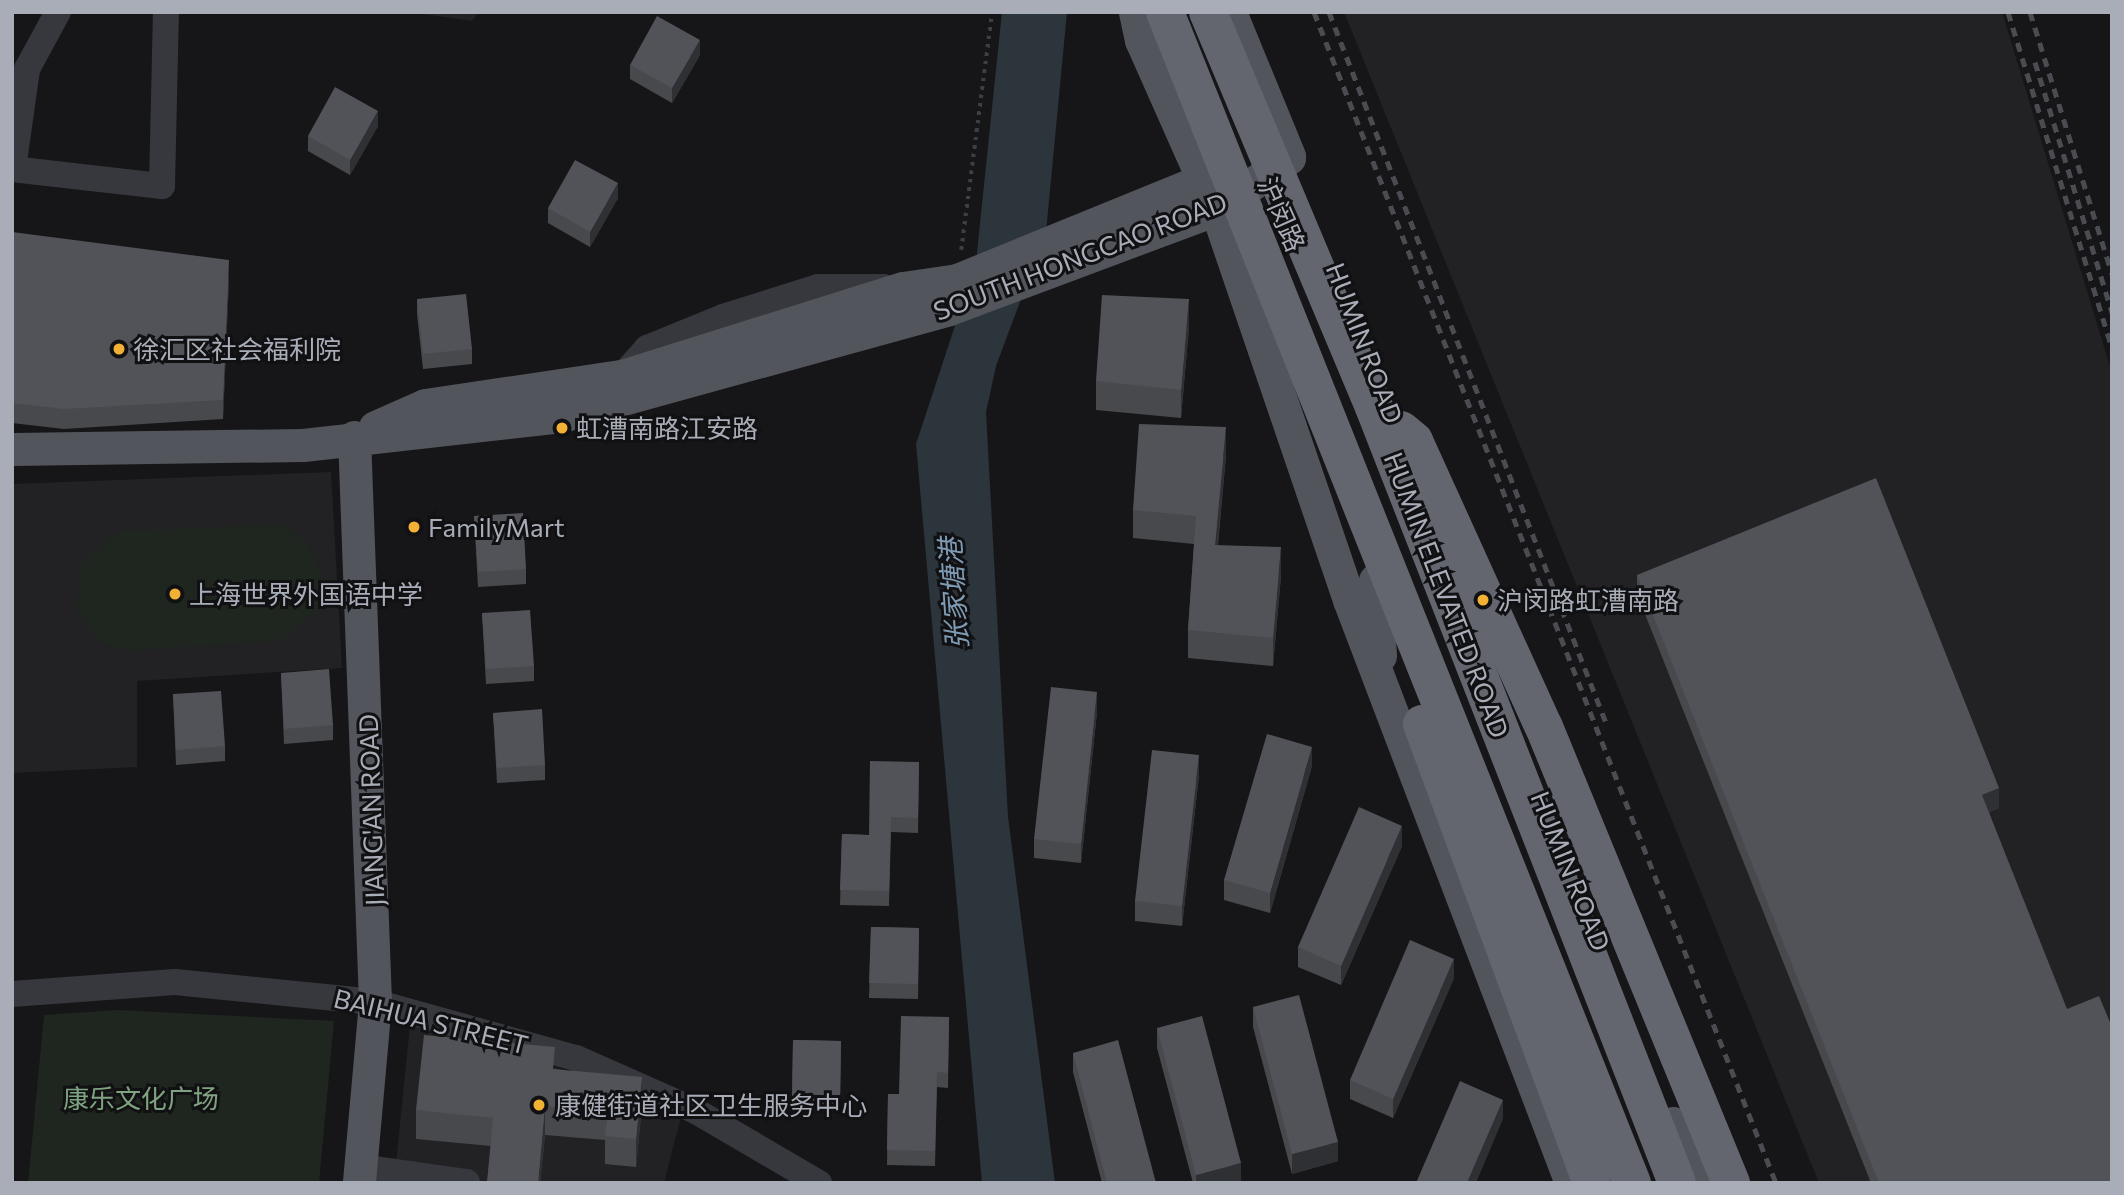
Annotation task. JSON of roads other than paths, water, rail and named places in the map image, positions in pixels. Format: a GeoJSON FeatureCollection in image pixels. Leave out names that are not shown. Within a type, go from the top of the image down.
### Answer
{"type":"FeatureCollection","features":[{"type":"Feature","properties":{"kind":"highway","name":"HUMIN ELEVATED ROAD"},"geometry":{"type":"LineString","coordinates":[[1165,12],[1632,1183]]}},
{"type":"Feature","properties":{"kind":"highway","name":"HUMIN ELEVATED ROAD"},"geometry":{"type":"LineString","coordinates":[[1206,12],[1374,407],[1677,1183]]}},
{"type":"Feature","properties":{"kind":"highway"},"geometry":{"type":"LineString","coordinates":[[1374,407],[1420,453],[1544,727],[1731,1183]]}},
{"type":"Feature","properties":{"kind":"highway"},"geometry":{"type":"LineString","coordinates":[[1406,618],[1422,726],[1592,1183]]}},
{"type":"Feature","properties":{"kind":"main road"},"geometry":{"type":"LineString","coordinates":[[1135,12],[1141,40],[1217,190],[1273,371],[1383,693],[1571,1183]]}},
{"type":"Feature","properties":{"kind":"main road"},"geometry":{"type":"LineString","coordinates":[[1153,12],[1217,190],[1623,1183]]}},
{"type":"Feature","properties":{"kind":"main road","name":"沪闵路"},"geometry":{"type":"LineString","coordinates":[[1206,12],[1363,396],[1415,483]]}},
{"type":"Feature","properties":{"kind":"main road"},"geometry":{"type":"LineString","coordinates":[[1230,12],[1271,166]]}},
{"type":"Feature","properties":{"kind":"main road","name":"SOUTH HONGCAO ROAD"},"geometry":{"type":"LineString","coordinates":[[12,449],[198,451],[561,416],[953,294],[1045,260],[1271,166]]}},
{"type":"Feature","properties":{"kind":"main road","name":"SOUTH HONGCAO ROAD"},"geometry":{"type":"LineString","coordinates":[[354,437],[425,405],[622,376],[903,288],[953,294]]}},
{"type":"Feature","properties":{"kind":"main road"},"geometry":{"type":"LineString","coordinates":[[1273,371],[1345,503]]}},
{"type":"Feature","properties":{"kind":"main road","name":"JIANG'AN ROAD"},"geometry":{"type":"LineString","coordinates":[[354,437],[375,1002],[360,1175]]}},
{"type":"Feature","properties":{"kind":"main road","name":"HUMIN ROAD"},"geometry":{"type":"LineString","coordinates":[[1415,483],[1698,1183]]}},
{"type":"Feature","properties":{"kind":"main road"},"geometry":{"type":"LineString","coordinates":[[1375,580],[1383,693]]}},
{"type":"Feature","properties":{"kind":"street"},"geometry":{"type":"LineString","coordinates":[[58,12],[27,69],[13,169],[162,186],[166,12]]}},
{"type":"Feature","properties":{"kind":"street","name":"BAIHUA STREET"},"geometry":{"type":"LineString","coordinates":[[12,994],[176,982],[375,1002],[588,1063],[694,1110],[819,1183]]}},
{"type":"Feature","properties":{"kind":"street"},"geometry":{"type":"LineString","coordinates":[[360,1175],[467,1182]]}},
{"type":"Feature","properties":{"kind":"water","name":"张家塘港"},"geometry":{"type":"Polygon","coordinates":[[[1002,12],[1067,12],[1046,232],[996,366],[986,412],[1008,817],[1055,1183],[982,1183],[916,444],[976,262],[1002,12]]]}},
{"type":"Feature","properties":{"kind":"railway"},"geometry":{"type":"LineString","coordinates":[[1314,12],[1776,1183]]}},
{"type":"Feature","properties":{"kind":"railway"},"geometry":{"type":"LineString","coordinates":[[1329,12],[1606,723]]}},
{"type":"Feature","properties":{"kind":"railway"},"geometry":{"type":"LineString","coordinates":[[2008,12],[2112,348]]}},
{"type":"Feature","properties":{"kind":"railway"},"geometry":{"type":"LineString","coordinates":[[2030,12],[2112,274]]}},
{"type":"Feature","properties":{"kind":"railway"},"geometry":{"type":"LineString","coordinates":[[2035,62],[2112,312]]}},
{"type":"Feature","properties":{"kind":"place","name":"徐汇区社会福利院"},"geometry":{"type":"Point","coordinates":[119,349]}},
{"type":"Feature","properties":{"kind":"place","name":"虹漕南路江安路"},"geometry":{"type":"Point","coordinates":[562,428]}},
{"type":"Feature","properties":{"kind":"place","name":"FamilyMart"},"geometry":{"type":"Point","coordinates":[414,527]}},
{"type":"Feature","properties":{"kind":"place","name":"上海世界外国语中学"},"geometry":{"type":"Point","coordinates":[175,594]}},
{"type":"Feature","properties":{"kind":"place","name":"沪闵路虹漕南路"},"geometry":{"type":"Point","coordinates":[1483,600]}},
{"type":"Feature","properties":{"kind":"place","name":"康健街道社区卫生服务中心"},"geometry":{"type":"Point","coordinates":[539,1105]}},
{"type":"Feature","properties":{"kind":"park label","name":"康乐文化广场"},"geometry":{"type":"Point","coordinates":[141,1098]}}]}
